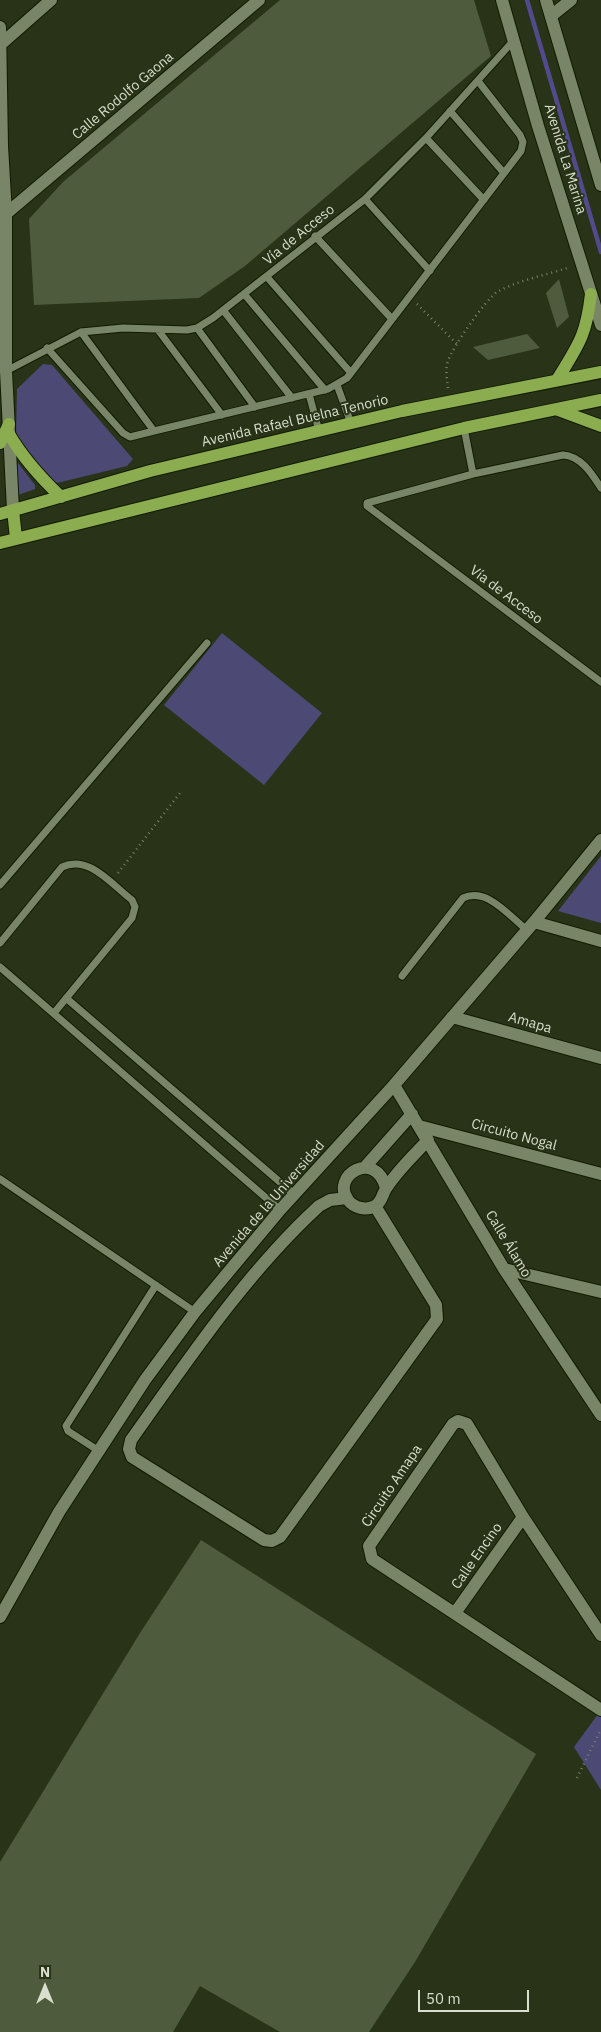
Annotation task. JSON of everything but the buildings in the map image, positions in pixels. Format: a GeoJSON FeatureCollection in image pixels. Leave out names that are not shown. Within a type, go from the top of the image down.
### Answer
{"type":"FeatureCollection","features":[{"type":"Feature","properties":{"kind":"main road"},"geometry":{"type":"LineString","coordinates":[[557,380],[582,338],[587,325],[590,294]]}},
{"type":"Feature","properties":{"kind":"main road","name":"Avenida Rafael Buelna Tenorio"},"geometry":{"type":"LineString","coordinates":[[0,514],[150,471],[351,423],[601,372]]}},
{"type":"Feature","properties":{"kind":"main road"},"geometry":{"type":"LineString","coordinates":[[0,543],[464,428],[601,400]]}},
{"type":"Feature","properties":{"kind":"main road"},"geometry":{"type":"LineString","coordinates":[[558,410],[601,426]]}},
{"type":"Feature","properties":{"kind":"main road"},"geometry":{"type":"LineString","coordinates":[[6,434],[43,481],[61,497]]}},
{"type":"Feature","properties":{"kind":"main road"},"geometry":{"type":"LineString","coordinates":[[13,510],[16,538]]}},
{"type":"Feature","properties":{"kind":"street"},"geometry":{"type":"LineString","coordinates":[[1,44],[51,0]]}},
{"type":"Feature","properties":{"kind":"street","name":"Calle Rodolfo Gaona"},"geometry":{"type":"LineString","coordinates":[[3,217],[259,0]]}},
{"type":"Feature","properties":{"kind":"street","name":"Avenida La Marina"},"geometry":{"type":"LineString","coordinates":[[502,0],[601,325]]}},
{"type":"Feature","properties":{"kind":"street","name":"Avenida La Marina"},"geometry":{"type":"LineString","coordinates":[[546,0],[601,185]]}},
{"type":"Feature","properties":{"kind":"street"},"geometry":{"type":"LineString","coordinates":[[551,16],[570,0]]}},
{"type":"Feature","properties":{"kind":"street"},"geometry":{"type":"LineString","coordinates":[[0,27],[6,434],[13,510]]}},
{"type":"Feature","properties":{"kind":"street","name":"Avenida de la Universidad"},"geometry":{"type":"LineString","coordinates":[[0,1617],[4,1603],[58,1512],[145,1380],[195,1312],[280,1210],[394,1085],[601,840]]}},
{"type":"Feature","properties":{"kind":"street"},"geometry":{"type":"LineString","coordinates":[[530,926],[601,941]]}},
{"type":"Feature","properties":{"kind":"street","name":"Amapa"},"geometry":{"type":"LineString","coordinates":[[452,1017],[601,1058]]}},
{"type":"Feature","properties":{"kind":"street","name":"Calle Álamo"},"geometry":{"type":"LineString","coordinates":[[394,1085],[504,1269],[599,1411]]}},
{"type":"Feature","properties":{"kind":"street"},"geometry":{"type":"LineString","coordinates":[[365,1167],[412,1114]]}},
{"type":"Feature","properties":{"kind":"street","name":"Circuito Nogal"},"geometry":{"type":"LineString","coordinates":[[419,1126],[601,1174]]}},
{"type":"Feature","properties":{"kind":"street"},"geometry":{"type":"LineString","coordinates":[[386,1188],[383,1178],[375,1170],[365,1167],[354,1170],[346,1178],[344,1188],[346,1198],[354,1206],[365,1209],[375,1206],[383,1198],[386,1188],[428,1140]]}},
{"type":"Feature","properties":{"kind":"street"},"geometry":{"type":"LineString","coordinates":[[346,1198],[330,1200],[319,1206],[281,1246],[214,1326],[131,1440],[129,1449],[132,1457],[264,1540],[272,1541],[280,1537],[437,1319],[436,1305],[375,1206]]}},
{"type":"Feature","properties":{"kind":"street"},"geometry":{"type":"LineString","coordinates":[[504,1269],[601,1292]]}},
{"type":"Feature","properties":{"kind":"street","name":"Circuito Amapa"},"geometry":{"type":"LineString","coordinates":[[601,1635],[523,1517],[467,1424],[458,1421],[453,1424],[368,1546],[372,1559],[601,1710]]}},
{"type":"Feature","properties":{"kind":"street","name":"Calle Encino"},"geometry":{"type":"LineString","coordinates":[[455,1613],[523,1517]]}},
{"type":"Feature","properties":{"kind":"lane","name":"Vía de Acceso"},"geometry":{"type":"LineString","coordinates":[[197,328],[244,295],[315,236],[365,199],[426,138],[514,40]]}},
{"type":"Feature","properties":{"kind":"lane"},"geometry":{"type":"LineString","coordinates":[[47,348],[123,433],[130,437],[337,386],[351,373],[521,151],[523,142],[520,135],[478,81]]}},
{"type":"Feature","properties":{"kind":"lane"},"geometry":{"type":"LineString","coordinates":[[450,111],[504,174]]}},
{"type":"Feature","properties":{"kind":"lane"},"geometry":{"type":"LineString","coordinates":[[426,138],[484,200]]}},
{"type":"Feature","properties":{"kind":"lane"},"geometry":{"type":"LineString","coordinates":[[365,199],[430,271]]}},
{"type":"Feature","properties":{"kind":"lane"},"geometry":{"type":"LineString","coordinates":[[315,236],[392,319]]}},
{"type":"Feature","properties":{"kind":"lane"},"geometry":{"type":"LineString","coordinates":[[267,277],[351,373]]}},
{"type":"Feature","properties":{"kind":"lane"},"geometry":{"type":"LineString","coordinates":[[244,295],[326,390]]}},
{"type":"Feature","properties":{"kind":"lane"},"geometry":{"type":"LineString","coordinates":[[223,310],[292,398]]}},
{"type":"Feature","properties":{"kind":"lane"},"geometry":{"type":"LineString","coordinates":[[6,370],[80,332],[123,328],[158,330],[197,328],[255,407]]}},
{"type":"Feature","properties":{"kind":"lane"},"geometry":{"type":"LineString","coordinates":[[158,330],[222,415]]}},
{"type":"Feature","properties":{"kind":"lane"},"geometry":{"type":"LineString","coordinates":[[80,332],[154,431]]}},
{"type":"Feature","properties":{"kind":"lane"},"geometry":{"type":"LineString","coordinates":[[337,386],[351,423]]}},
{"type":"Feature","properties":{"kind":"lane"},"geometry":{"type":"LineString","coordinates":[[309,394],[319,431]]}},
{"type":"Feature","properties":{"kind":"lane"},"geometry":{"type":"LineString","coordinates":[[464,428],[473,474]]}},
{"type":"Feature","properties":{"kind":"lane","name":"Vía de Acceso"},"geometry":{"type":"LineString","coordinates":[[601,488],[586,468],[571,456],[563,455],[473,474],[370,500],[367,506],[601,682]]}},
{"type":"Feature","properties":{"kind":"lane"},"geometry":{"type":"LineString","coordinates":[[0,885],[207,643]]}},
{"type":"Feature","properties":{"kind":"lane"},"geometry":{"type":"LineString","coordinates":[[0,943],[62,867],[70,863],[88,864],[132,900],[135,913],[54,1013]]}},
{"type":"Feature","properties":{"kind":"lane"},"geometry":{"type":"LineString","coordinates":[[402,976],[463,898],[471,894],[489,898],[530,926]]}},
{"type":"Feature","properties":{"kind":"lane"},"geometry":{"type":"LineString","coordinates":[[0,966],[280,1210]]}},
{"type":"Feature","properties":{"kind":"lane"},"geometry":{"type":"LineString","coordinates":[[66,998],[295,1194]]}},
{"type":"Feature","properties":{"kind":"lane"},"geometry":{"type":"LineString","coordinates":[[0,1179],[195,1312]]}},
{"type":"Feature","properties":{"kind":"lane"},"geometry":{"type":"LineString","coordinates":[[99,1451],[68,1431],[66,1426],[156,1285]]}},
{"type":"Feature","properties":{"kind":"path"},"geometry":{"type":"LineString","coordinates":[[450,402],[446,370],[448,360],[491,296],[581,264]]}},
{"type":"Feature","properties":{"kind":"path"},"geometry":{"type":"LineString","coordinates":[[410,296],[457,344]]}},
{"type":"Feature","properties":{"kind":"path"},"geometry":{"type":"LineString","coordinates":[[110,883],[180,793]]}},
{"type":"Feature","properties":{"kind":"path"},"geometry":{"type":"LineString","coordinates":[[577,1778],[601,1729]]}},
{"type":"Feature","properties":{"kind":"shaded area"},"geometry":{"type":"Polygon","coordinates":[[[43,364],[52,365],[133,459],[127,466],[57,483],[41,475],[16,434],[17,389],[43,364]]]}},
{"type":"Feature","properties":{"kind":"shaded area"},"geometry":{"type":"Polygon","coordinates":[[[18,463],[35,485],[35,489],[18,495],[18,463]]]}},
{"type":"Feature","properties":{"kind":"shaded area"},"geometry":{"type":"Polygon","coordinates":[[[222,633],[322,713],[264,785],[164,705],[222,633]]]}},
{"type":"Feature","properties":{"kind":"shaded area"},"geometry":{"type":"Polygon","coordinates":[[[601,856],[601,923],[558,911],[601,856]]]}},
{"type":"Feature","properties":{"kind":"shaded area"},"geometry":{"type":"Polygon","coordinates":[[[601,1710],[601,1790],[574,1747],[601,1710]]]}},
{"type":"Feature","properties":{"kind":"waterway"},"geometry":{"type":"LineString","coordinates":[[527,0],[601,252]]}}]}
